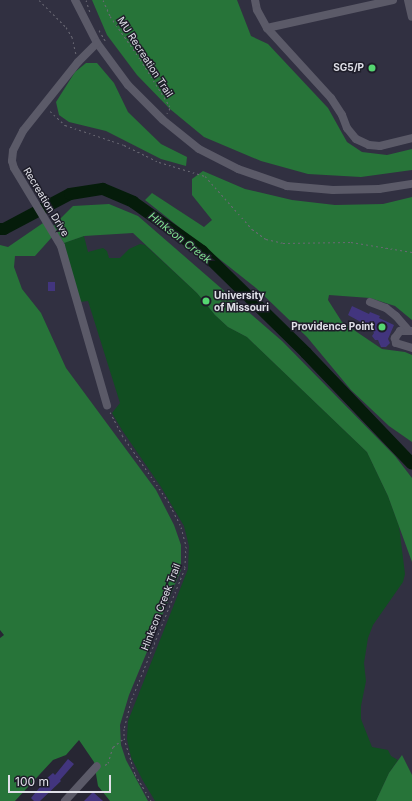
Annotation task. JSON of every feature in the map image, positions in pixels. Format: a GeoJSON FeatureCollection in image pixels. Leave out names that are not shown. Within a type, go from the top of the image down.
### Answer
{"type":"FeatureCollection","features":[{"type":"Feature","properties":{"kind":"street"},"geometry":{"type":"LineString","coordinates":[[76,0],[97,43],[128,85],[162,120],[199,149],[238,169],[287,186],[333,190],[379,189],[412,184]]}},
{"type":"Feature","properties":{"kind":"street"},"geometry":{"type":"LineString","coordinates":[[255,0],[257,10],[267,28],[331,98],[342,115],[347,128],[356,139],[368,145],[380,146],[412,138]]}},
{"type":"Feature","properties":{"kind":"street"},"geometry":{"type":"LineString","coordinates":[[267,28],[393,0]]}},
{"type":"Feature","properties":{"kind":"street"},"geometry":{"type":"LineString","coordinates":[[408,0],[412,17]]}},
{"type":"Feature","properties":{"kind":"street","name":"Recreation Drive"},"geometry":{"type":"LineString","coordinates":[[97,43],[78,62],[23,131],[13,151],[12,160],[14,168],[56,237],[64,254],[107,405]]}},
{"type":"Feature","properties":{"kind":"street"},"geometry":{"type":"LineString","coordinates":[[370,302],[386,308],[410,330]]}},
{"type":"Feature","properties":{"kind":"street"},"geometry":{"type":"LineString","coordinates":[[410,330],[400,331],[397,334],[396,343],[412,348]]}},
{"type":"Feature","properties":{"kind":"street"},"geometry":{"type":"LineString","coordinates":[[65,801],[97,766]]}},
{"type":"Feature","properties":{"kind":"path"},"geometry":{"type":"LineString","coordinates":[[38,0],[69,32],[72,37],[78,62]]}},
{"type":"Feature","properties":{"kind":"path"},"geometry":{"type":"LineString","coordinates":[[86,0],[91,14]]}},
{"type":"Feature","properties":{"kind":"path","name":"MU Recreation Trail"},"geometry":{"type":"LineString","coordinates":[[104,0],[110,16],[140,59],[169,105],[168,111],[162,120]]}},
{"type":"Feature","properties":{"kind":"path"},"geometry":{"type":"LineString","coordinates":[[98,26],[107,44]]}},
{"type":"Feature","properties":{"kind":"path"},"geometry":{"type":"LineString","coordinates":[[43,104],[66,125],[124,145],[159,162],[205,176],[252,229],[266,239],[283,243],[351,242],[412,252]]}},
{"type":"Feature","properties":{"kind":"path","name":"Hinkson Creek Trail"},"geometry":{"type":"LineString","coordinates":[[107,405],[122,435],[168,501],[181,527],[186,546],[185,568],[131,701],[126,718],[124,738],[135,774],[151,801]]}},
{"type":"Feature","properties":{"kind":"path"},"geometry":{"type":"LineString","coordinates":[[97,766],[108,763],[113,747],[124,738]]}},
{"type":"Feature","properties":{"kind":"shaded area","name":"University of Missouri"},"geometry":{"type":"Polygon","coordinates":[[[0,0],[412,0],[412,801],[125,801],[0,603],[0,0]]]}},
{"type":"Feature","properties":{"kind":"green space"},"geometry":{"type":"Polygon","coordinates":[[[92,0],[237,0],[251,36],[268,44],[328,108],[347,142],[362,152],[387,155],[412,149],[412,170],[361,177],[308,174],[261,161],[204,137],[170,109],[137,75],[107,35],[92,0]]]}},
{"type":"Feature","properties":{"kind":"green space"},"geometry":{"type":"Polygon","coordinates":[[[86,63],[97,63],[114,83],[128,112],[161,144],[187,157],[186,166],[161,159],[106,131],[69,122],[59,115],[56,102],[75,72],[86,63]]]}},
{"type":"Feature","properties":{"kind":"green space"},"geometry":{"type":"Polygon","coordinates":[[[203,171],[245,189],[292,200],[335,205],[383,204],[412,197],[412,320],[395,306],[370,298],[329,295],[328,300],[342,322],[382,349],[405,352],[412,355],[412,442],[389,426],[351,390],[307,337],[256,288],[145,200],[152,193],[204,227],[212,220],[192,195],[192,179],[203,171]]]}},
{"type":"Feature","properties":{"kind":"green space"},"geometry":{"type":"Polygon","coordinates":[[[109,204],[138,216],[282,341],[395,456],[412,478],[412,562],[388,496],[367,452],[247,337],[228,327],[215,315],[197,293],[133,233],[84,236],[64,243],[53,226],[73,206],[109,204]]]}},
{"type":"Feature","properties":{"kind":"green space"},"geometry":{"type":"Polygon","coordinates":[[[43,223],[52,237],[35,256],[15,256],[14,267],[22,289],[41,313],[66,368],[156,490],[174,525],[181,545],[181,570],[129,695],[120,725],[121,745],[126,760],[148,801],[110,801],[98,786],[94,762],[79,740],[66,755],[53,760],[15,801],[0,801],[0,638],[4,635],[0,630],[0,245],[8,247],[43,223]]]}},
{"type":"Feature","properties":{"kind":"green space"},"geometry":{"type":"Polygon","coordinates":[[[84,236],[88,252],[103,248],[107,251],[109,258],[120,258],[129,249],[140,244],[145,245],[197,293],[215,315],[228,327],[247,337],[367,452],[388,496],[399,526],[405,574],[403,582],[373,625],[368,638],[364,663],[366,681],[361,706],[361,719],[372,747],[388,750],[391,756],[398,760],[389,773],[376,801],[155,801],[142,779],[131,757],[127,739],[128,721],[188,569],[189,546],[184,526],[161,487],[112,413],[120,403],[88,301],[79,302],[64,243],[84,236]]]}},
{"type":"Feature","properties":{"kind":"green space"},"geometry":{"type":"Polygon","coordinates":[[[402,755],[412,775],[412,801],[376,801],[389,773],[402,755]]]}},
{"type":"Feature","properties":{"kind":"building"},"geometry":{"type":"Polygon","coordinates":[[[48,282],[55,282],[55,291],[48,291],[48,282]]]}},
{"type":"Feature","properties":{"kind":"building","name":"Providence Point"},"geometry":{"type":"Polygon","coordinates":[[[352,306],[369,314],[370,312],[380,316],[379,318],[394,325],[388,339],[390,343],[386,347],[381,347],[378,340],[375,340],[372,336],[374,333],[370,327],[348,315],[352,306]]]}},
{"type":"Feature","properties":{"kind":"building"},"geometry":{"type":"Polygon","coordinates":[[[68,759],[74,764],[60,780],[61,781],[40,801],[34,801],[31,798],[40,787],[39,785],[53,773],[55,775],[68,759]]]}},
{"type":"Feature","properties":{"kind":"building"},"geometry":{"type":"Polygon","coordinates":[[[93,792],[103,801],[84,801],[93,792]]]}},
{"type":"Feature","properties":{"kind":"waterway","name":"Hinkson Creek"},"geometry":{"type":"LineString","coordinates":[[0,229],[4,229],[70,194],[103,189],[133,202],[202,251],[306,353],[412,464]]}},
{"type":"Feature","properties":{"kind":"place","name":"SG5/P"},"geometry":{"type":"Point","coordinates":[372,68]}},
{"type":"Feature","properties":{"kind":"place","name":"University of Missouri"},"geometry":{"type":"Point","coordinates":[206,301]}},
{"type":"Feature","properties":{"kind":"place","name":"Providence Point"},"geometry":{"type":"Point","coordinates":[382,327]}}]}
